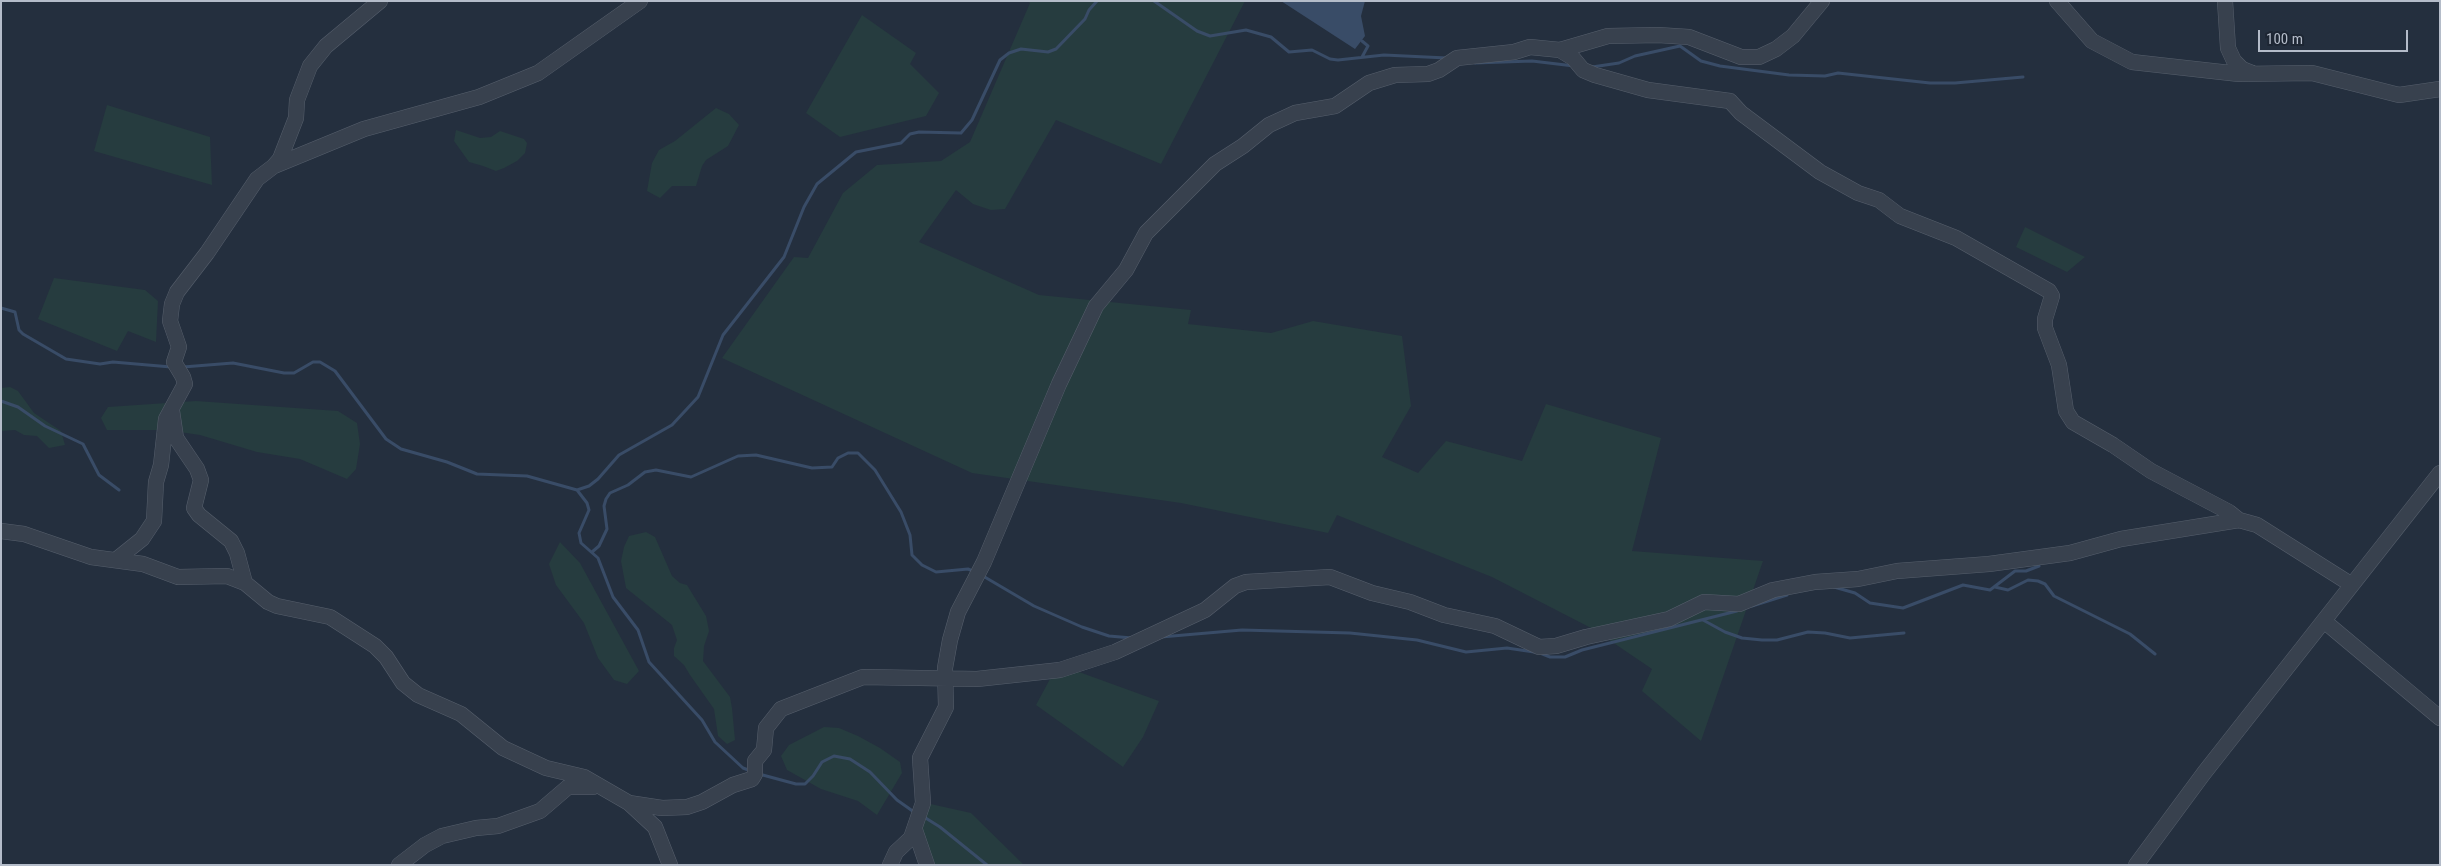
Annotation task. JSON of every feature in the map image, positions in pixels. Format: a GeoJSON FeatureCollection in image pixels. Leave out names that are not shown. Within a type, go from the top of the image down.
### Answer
{"type":"FeatureCollection","features":[{"type":"Feature","properties":{"kind":"street"},"geometry":{"type":"LineString","coordinates":[[274,166],[280,158],[296,118],[297,100],[310,66],[326,46],[380,1]]}},
{"type":"Feature","properties":{"kind":"street"},"geometry":{"type":"LineString","coordinates":[[117,559],[142,540],[154,522],[156,482],[161,466],[162,438],[166,419],[185,384],[184,376],[174,362],[179,347],[170,321],[172,304],[177,292],[207,253],[257,179],[274,166],[364,130],[479,97],[538,73],[640,1]]}},
{"type":"Feature","properties":{"kind":"street"},"geometry":{"type":"LineString","coordinates":[[890,865],[896,852],[911,838],[923,803],[920,758],[946,707],[945,668],[958,612],[984,562],[1059,384],[1096,306],[1126,270],[1146,234],[1215,164],[1243,146],[1269,125],[1295,114],[1335,106],[1369,83],[1395,75],[1428,74],[1439,70],[1457,58],[1514,52],[1530,47],[1560,50],[1608,36],[1658,35],[1690,37],[1741,57],[1759,57],[1776,49],[1793,36],[1822,1]]}},
{"type":"Feature","properties":{"kind":"street"},"geometry":{"type":"LineString","coordinates":[[2057,1],[2092,41],[2132,62],[2256,74],[2312,73],[2399,95],[2440,89]]}},
{"type":"Feature","properties":{"kind":"street"},"geometry":{"type":"LineString","coordinates":[[2225,1],[2228,48],[2234,61],[2242,69],[2256,74]]}},
{"type":"Feature","properties":{"kind":"street"},"geometry":{"type":"LineString","coordinates":[[1560,50],[1584,70],[1594,75],[1648,90],[1730,101],[1741,113],[1820,172],[1858,192],[1879,200],[1900,216],[1956,238],[2049,291],[2052,296],[2046,319],[2046,328],[2059,365],[2066,411],[2073,422],[2113,445],[2151,471],[2229,512],[2239,520],[2257,525],[2352,585]]}},
{"type":"Feature","properties":{"kind":"street"},"geometry":{"type":"LineString","coordinates":[[172,410],[176,438],[197,469],[201,480],[194,508],[198,515],[230,541],[237,553],[245,584]]}},
{"type":"Feature","properties":{"kind":"street"},"geometry":{"type":"LineString","coordinates":[[2136,865],[2204,773],[2440,474]]}},
{"type":"Feature","properties":{"kind":"street"},"geometry":{"type":"LineString","coordinates":[[629,803],[662,808],[687,807],[733,785],[752,779],[755,774],[755,760],[764,750],[766,728],[770,720],[781,709],[863,677],[977,679],[1060,670],[1115,652],[1205,610],[1235,586],[1246,582],[1330,577],[1372,593],[1410,602],[1444,615],[1495,626],[1539,647],[1556,646],[1586,636],[1669,620],[1704,602],[1739,604],[1774,590],[1815,582],[1858,579],[1897,571],[1989,564],[2070,553],[2121,539],[2239,520]]}},
{"type":"Feature","properties":{"kind":"street"},"geometry":{"type":"LineString","coordinates":[[1,531],[24,534],[91,557],[143,564],[178,577],[227,576],[245,584],[276,606],[330,617],[376,646],[386,657],[403,683],[418,695],[461,714],[504,748],[546,768],[584,777],[629,803],[655,827],[670,865]]}},
{"type":"Feature","properties":{"kind":"street"},"geometry":{"type":"LineString","coordinates":[[2324,621],[2440,718]]}},
{"type":"Feature","properties":{"kind":"street"},"geometry":{"type":"LineString","coordinates":[[399,865],[425,844],[442,836],[476,828],[498,826],[540,811],[568,786],[579,785],[604,789]]}},
{"type":"Feature","properties":{"kind":"street"},"geometry":{"type":"LineString","coordinates":[[915,830],[927,865]]}},
{"type":"Feature","properties":{"kind":"green space"},"geometry":{"type":"Polygon","coordinates":[[[1028,1],[1245,1],[1161,164],[1056,120],[1005,209],[991,210],[973,204],[956,190],[919,242],[1039,295],[1191,310],[1188,324],[1271,333],[1313,321],[1402,336],[1411,406],[1382,457],[1418,473],[1446,441],[1522,461],[1546,404],[1661,438],[1632,551],[1763,561],[1701,741],[1642,691],[1652,669],[1593,629],[1492,577],[1337,515],[1328,533],[1181,503],[972,473],[722,358],[794,257],[808,258],[843,193],[877,165],[941,161],[970,142],[1030,3],[1028,1]]]}},
{"type":"Feature","properties":{"kind":"green space"},"geometry":{"type":"Polygon","coordinates":[[[862,15],[916,53],[910,64],[939,93],[926,116],[840,137],[806,113],[862,15]]]}},
{"type":"Feature","properties":{"kind":"green space"},"geometry":{"type":"Polygon","coordinates":[[[107,105],[210,137],[212,185],[94,151],[107,105]]]}},
{"type":"Feature","properties":{"kind":"green space"},"geometry":{"type":"Polygon","coordinates":[[[716,108],[729,114],[739,125],[728,146],[706,160],[702,166],[696,186],[672,186],[660,198],[647,191],[652,163],[659,150],[675,141],[716,108]]]}},
{"type":"Feature","properties":{"kind":"green space"},"geometry":{"type":"Polygon","coordinates":[[[456,130],[480,138],[491,137],[500,131],[524,139],[527,143],[525,153],[517,161],[496,171],[469,162],[454,141],[456,130]]]}},
{"type":"Feature","properties":{"kind":"green space"},"geometry":{"type":"Polygon","coordinates":[[[2025,227],[2085,257],[2067,272],[2016,247],[2025,227]]]}},
{"type":"Feature","properties":{"kind":"green space"},"geometry":{"type":"Polygon","coordinates":[[[54,278],[145,290],[158,301],[156,342],[128,331],[117,351],[38,319],[54,278]]]}},
{"type":"Feature","properties":{"kind":"green space"},"geometry":{"type":"Polygon","coordinates":[[[10,387],[18,391],[34,413],[61,431],[65,445],[49,448],[37,436],[24,435],[15,430],[1,431],[1,388],[10,387]]]}},
{"type":"Feature","properties":{"kind":"green space"},"geometry":{"type":"Polygon","coordinates":[[[196,401],[338,411],[357,423],[360,444],[356,469],[347,479],[300,459],[257,452],[200,435],[166,430],[107,430],[101,418],[108,407],[196,401]]]}},
{"type":"Feature","properties":{"kind":"green space"},"geometry":{"type":"Polygon","coordinates":[[[646,532],[655,537],[672,576],[680,583],[687,585],[706,616],[709,631],[704,646],[703,661],[730,697],[732,708],[735,740],[727,744],[718,736],[714,709],[684,665],[674,656],[677,640],[672,625],[626,588],[621,561],[624,547],[629,536],[646,532]]]}},
{"type":"Feature","properties":{"kind":"green space"},"geometry":{"type":"Polygon","coordinates":[[[560,542],[580,563],[639,671],[627,684],[614,680],[598,658],[584,623],[556,585],[549,564],[560,542]]]}},
{"type":"Feature","properties":{"kind":"green space"},"geometry":{"type":"Polygon","coordinates":[[[1068,668],[1159,701],[1143,737],[1123,767],[1036,705],[1050,679],[1068,668]]]}},
{"type":"Feature","properties":{"kind":"green space"},"geometry":{"type":"Polygon","coordinates":[[[824,727],[839,728],[858,736],[900,762],[902,773],[877,815],[858,801],[821,789],[787,770],[781,756],[789,745],[824,727]]]}},
{"type":"Feature","properties":{"kind":"green space"},"geometry":{"type":"Polygon","coordinates":[[[926,803],[971,813],[1024,865],[936,865],[915,830],[926,803]]]}},
{"type":"Feature","properties":{"kind":"water"},"geometry":{"type":"Polygon","coordinates":[[[1281,1],[1365,1],[1361,16],[1365,36],[1355,49],[1281,1]]]}},
{"type":"Feature","properties":{"kind":"waterway"},"geometry":{"type":"LineString","coordinates":[[577,490],[589,486],[598,479],[619,455],[672,425],[698,397],[723,335],[784,257],[804,207],[817,184],[856,152],[901,143],[910,134],[919,132],[961,133],[972,120],[1000,60],[1009,53],[1021,49],[1048,52],[1056,49],[1085,19],[1089,10],[1097,1]]}},
{"type":"Feature","properties":{"kind":"waterway"},"geometry":{"type":"LineString","coordinates":[[1154,1],[1197,31],[1210,36],[1246,30],[1271,37],[1289,52],[1312,50],[1330,59],[1338,60],[1384,55],[1447,58]]}},
{"type":"Feature","properties":{"kind":"waterway"},"geometry":{"type":"LineString","coordinates":[[1362,41],[1368,46],[1362,57]]}},
{"type":"Feature","properties":{"kind":"waterway"},"geometry":{"type":"LineString","coordinates":[[1592,67],[1619,63],[1635,56],[1680,46],[1701,61],[1720,66],[1789,75],[1825,76],[1838,73],[1930,83],[1955,83],[2023,77]]}},
{"type":"Feature","properties":{"kind":"waterway"},"geometry":{"type":"LineString","coordinates":[[1475,63],[1532,61],[1574,66]]}},
{"type":"Feature","properties":{"kind":"waterway"},"geometry":{"type":"LineString","coordinates":[[1,308],[15,312],[19,330],[23,334],[66,359],[100,364],[113,362],[171,367]]}},
{"type":"Feature","properties":{"kind":"waterway"},"geometry":{"type":"LineString","coordinates":[[183,367],[233,363],[284,373],[294,373],[313,362],[320,362],[335,371],[386,439],[401,449],[447,462],[477,474],[527,476],[577,490],[587,503],[589,510],[579,533],[581,543],[598,558],[613,597],[638,630],[649,662],[702,720],[715,742],[743,768],[751,771]]}},
{"type":"Feature","properties":{"kind":"waterway"},"geometry":{"type":"LineString","coordinates":[[1,401],[18,407],[45,426],[83,444],[99,475],[119,490]]}},
{"type":"Feature","properties":{"kind":"waterway"},"geometry":{"type":"LineString","coordinates":[[592,552],[599,546],[607,529],[604,506],[606,499],[610,493],[628,485],[645,472],[656,470],[691,477],[738,456],[756,455],[812,468],[832,467],[838,458],[848,453],[858,453],[875,470],[901,512],[910,535],[912,555],[922,565],[936,572],[968,569],[975,572]]}},
{"type":"Feature","properties":{"kind":"waterway"},"geometry":{"type":"LineString","coordinates":[[1834,587],[1855,593],[1870,603],[1903,608],[1963,585],[1990,590],[2015,571],[2026,571],[2039,566]]}},
{"type":"Feature","properties":{"kind":"waterway"},"geometry":{"type":"LineString","coordinates":[[983,576],[1034,606],[1082,627],[1109,636],[1132,638]]}},
{"type":"Feature","properties":{"kind":"waterway"},"geometry":{"type":"LineString","coordinates":[[1995,587],[2008,590],[2028,580],[2038,581],[2045,584],[2054,596],[2130,634],[2155,654]]}},
{"type":"Feature","properties":{"kind":"waterway"},"geometry":{"type":"LineString","coordinates":[[1752,606],[1787,595]]}},
{"type":"Feature","properties":{"kind":"waterway"},"geometry":{"type":"LineString","coordinates":[[1540,653],[1550,657],[1565,657],[1582,650],[1737,611]]}},
{"type":"Feature","properties":{"kind":"waterway"},"geometry":{"type":"LineString","coordinates":[[1703,620],[1725,632],[1742,638],[1762,640],[1777,640],[1808,632],[1850,638],[1904,633]]}},
{"type":"Feature","properties":{"kind":"waterway"},"geometry":{"type":"LineString","coordinates":[[1161,637],[1242,630],[1350,633],[1417,640],[1466,652],[1507,648],[1534,652]]}},
{"type":"Feature","properties":{"kind":"waterway"},"geometry":{"type":"LineString","coordinates":[[759,774],[796,784],[805,784],[822,762],[834,756],[850,759],[870,772],[897,800],[914,812]]}},
{"type":"Feature","properties":{"kind":"waterway"},"geometry":{"type":"LineString","coordinates":[[924,817],[940,827],[987,865]]}}]}
